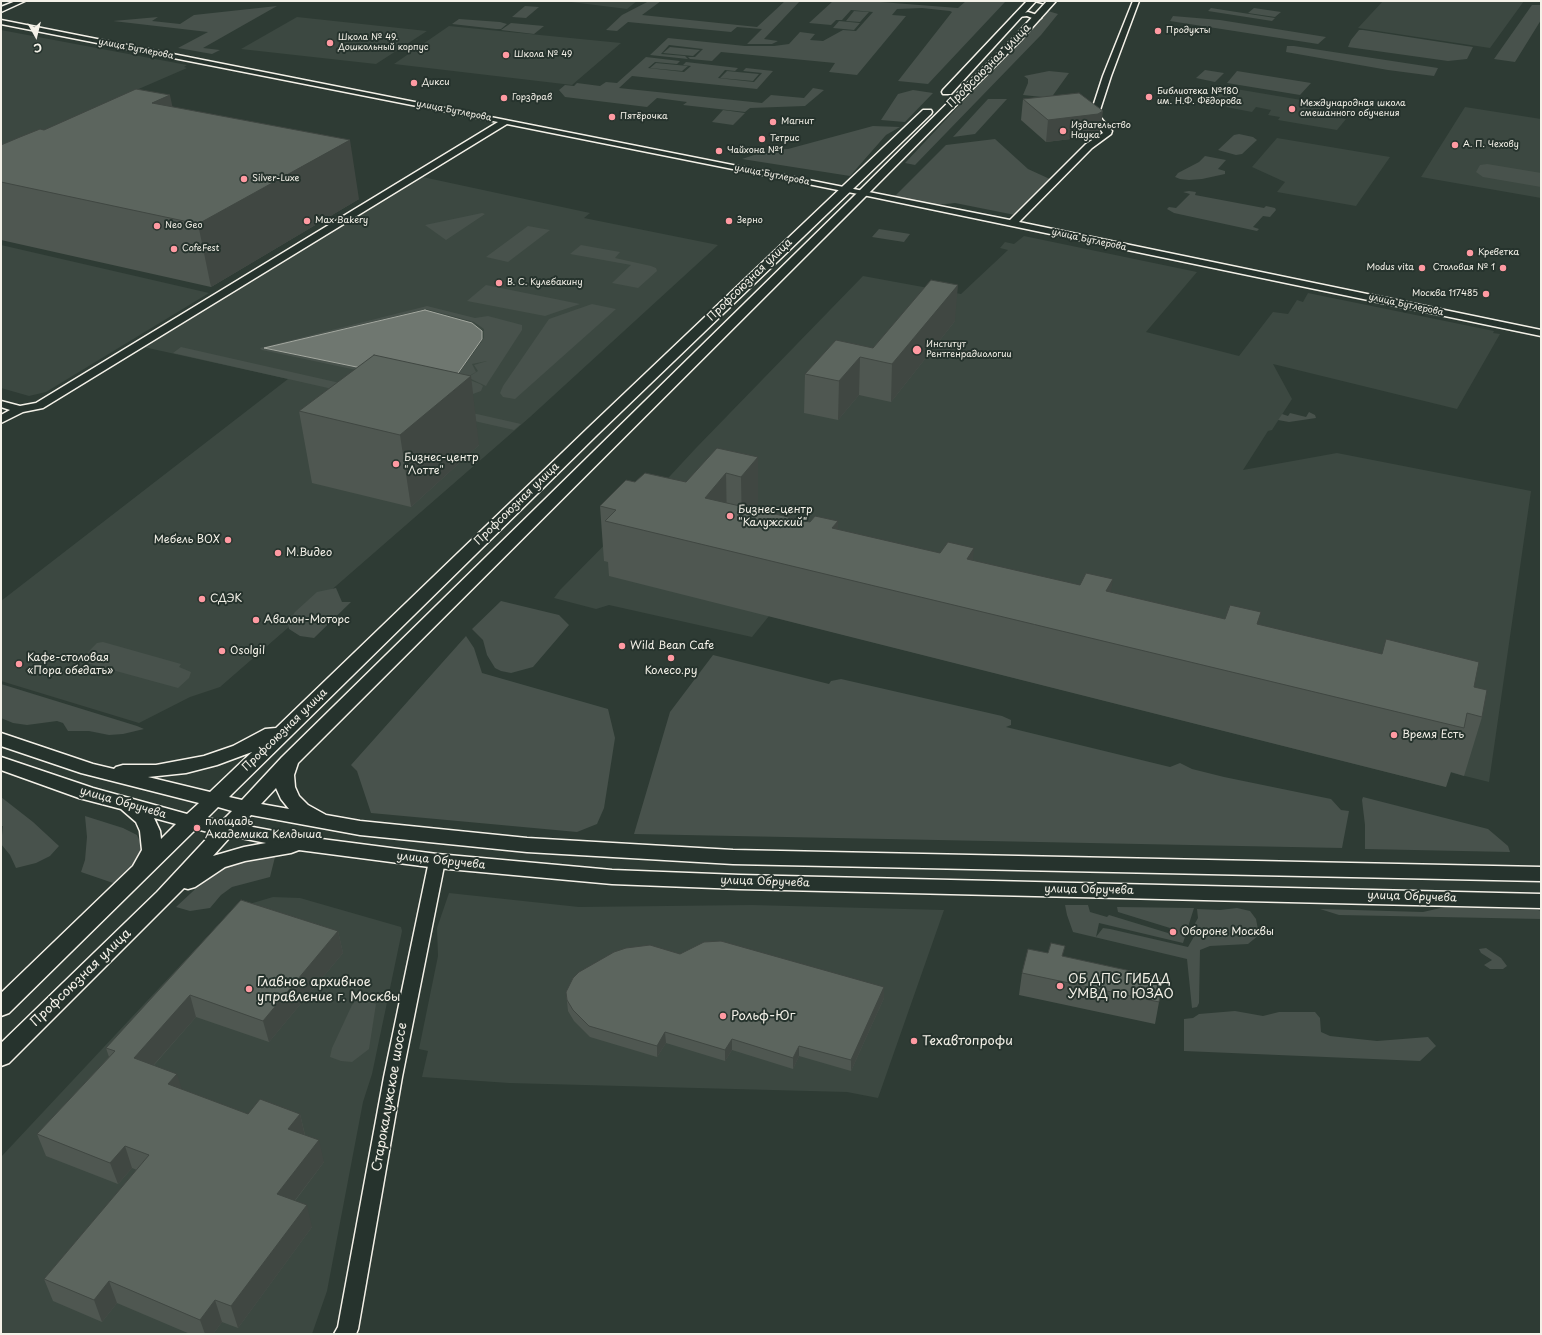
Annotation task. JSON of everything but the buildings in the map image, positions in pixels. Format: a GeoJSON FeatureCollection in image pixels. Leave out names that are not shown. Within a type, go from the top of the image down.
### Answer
{"type":"FeatureCollection","features":[{"type":"Feature","properties":{"kind":"main road","name":"Профсоюзная улица"},"geometry":{"type":"LineString","coordinates":[[247,808],[290,761],[855,191],[935,103],[1032,1]]}},
{"type":"Feature","properties":{"kind":"main road","name":"Профсоюзная улица"},"geometry":{"type":"LineString","coordinates":[[1,1007],[140,874],[295,719],[375,644],[639,386],[855,191],[1037,18],[1052,1]]}},
{"type":"Feature","properties":{"kind":"main road"},"geometry":{"type":"LineString","coordinates":[[88,769],[156,771],[186,767],[210,761],[247,747],[295,719]]}},
{"type":"Feature","properties":{"kind":"main road"},"geometry":{"type":"LineString","coordinates":[[1,739],[88,769],[213,801],[327,824],[449,838],[642,853],[1541,874]]}},
{"type":"Feature","properties":{"kind":"main road"},"geometry":{"type":"LineString","coordinates":[[290,761],[284,774],[285,788],[291,799],[301,810],[327,824]]}},
{"type":"Feature","properties":{"kind":"main road","name":"улица Обручева"},"geometry":{"type":"LineString","coordinates":[[1,763],[86,793],[192,822],[306,844],[437,861],[612,877],[740,882],[1541,901]]}},
{"type":"Feature","properties":{"kind":"main road"},"geometry":{"type":"LineString","coordinates":[[126,804],[144,818],[150,831],[152,850],[140,874]]}},
{"type":"Feature","properties":{"kind":"main road"},"geometry":{"type":"LineString","coordinates":[[228,829],[247,808]]}},
{"type":"Feature","properties":{"kind":"main road","name":"Профсоюзная улица"},"geometry":{"type":"LineString","coordinates":[[1,1057],[164,897],[228,829]]}},
{"type":"Feature","properties":{"kind":"main road"},"geometry":{"type":"LineString","coordinates":[[164,897],[218,862],[266,849],[306,844]]}},
{"type":"Feature","properties":{"kind":"street"},"geometry":{"type":"LineString","coordinates":[[1,10],[22,1]]}},
{"type":"Feature","properties":{"kind":"street"},"geometry":{"type":"LineString","coordinates":[[1038,1],[1043,1]]}},
{"type":"Feature","properties":{"kind":"street"},"geometry":{"type":"LineString","coordinates":[[1011,224],[1089,146],[1108,134],[1106,128],[1096,118],[1096,109],[1136,1]]}},
{"type":"Feature","properties":{"kind":"street"},"geometry":{"type":"LineString","coordinates":[[1018,15],[1028,14],[1037,18]]}},
{"type":"Feature","properties":{"kind":"street","name":"улица Бутлерова"},"geometry":{"type":"LineString","coordinates":[[1,22],[855,191],[1541,333]]}},
{"type":"Feature","properties":{"kind":"street"},"geometry":{"type":"LineString","coordinates":[[1,420],[20,409],[39,406],[506,121]]}},
{"type":"Feature","properties":{"kind":"street"},"geometry":{"type":"LineString","coordinates":[[1,404],[20,409]]}},
{"type":"Feature","properties":{"kind":"street","name":"Старокалужское шоссе"},"geometry":{"type":"LineString","coordinates":[[345,1334],[348,1329],[393,1077],[437,861]]}},
{"type":"Feature","properties":{"kind":"shaded area"},"geometry":{"type":"Polygon","coordinates":[[[571,1],[637,1],[627,9],[571,2],[571,1]]]}},
{"type":"Feature","properties":{"kind":"shaded area"},"geometry":{"type":"Polygon","coordinates":[[[649,1],[661,1],[642,15],[757,27],[785,1],[800,1],[764,39],[778,41],[772,44],[747,44],[762,29],[737,27],[731,32],[628,22],[617,31],[606,30],[622,15],[649,1]]]}},
{"type":"Feature","properties":{"kind":"shaded area"},"geometry":{"type":"Polygon","coordinates":[[[833,1],[868,1],[958,8],[966,1],[1005,2],[928,84],[898,81],[952,12],[950,11],[922,8],[897,9],[892,15],[906,16],[857,75],[829,72],[835,63],[721,52],[712,61],[690,59],[688,57],[695,57],[703,49],[669,45],[661,54],[685,56],[688,59],[650,55],[668,38],[745,46],[774,46],[789,44],[800,32],[815,34],[810,40],[823,41],[843,30],[856,31],[873,12],[851,10],[842,20],[836,20],[831,25],[809,23],[833,1]]]}},
{"type":"Feature","properties":{"kind":"shaded area"},"geometry":{"type":"Polygon","coordinates":[[[1383,1],[1524,1],[1490,48],[1358,28],[1383,1]]]}},
{"type":"Feature","properties":{"kind":"shaded area"},"geometry":{"type":"Polygon","coordinates":[[[1532,5],[1541,5],[1541,20],[1515,62],[1494,59],[1532,5]]]}},
{"type":"Feature","properties":{"kind":"shaded area"},"geometry":{"type":"Polygon","coordinates":[[[277,6],[203,48],[220,50],[212,54],[178,48],[208,32],[113,21],[158,17],[152,21],[180,24],[194,15],[277,6]]]}},
{"type":"Feature","properties":{"kind":"shaded area"},"geometry":{"type":"Polygon","coordinates":[[[525,6],[539,7],[526,18],[512,17],[525,6]]]}},
{"type":"Feature","properties":{"kind":"shaded area"},"geometry":{"type":"Polygon","coordinates":[[[1211,8],[1275,18],[1272,21],[1208,11],[1211,8]]]}},
{"type":"Feature","properties":{"kind":"shaded area"},"geometry":{"type":"Polygon","coordinates":[[[1254,8],[1281,12],[1275,17],[1248,13],[1254,8]]]}},
{"type":"Feature","properties":{"kind":"shaded area"},"geometry":{"type":"Polygon","coordinates":[[[854,11],[869,12],[860,22],[846,21],[854,11]]]}},
{"type":"Feature","properties":{"kind":"shaded area"},"geometry":{"type":"Polygon","coordinates":[[[1048,11],[1058,14],[1041,35],[915,165],[905,163],[1048,11]]]}},
{"type":"Feature","properties":{"kind":"shaded area"},"geometry":{"type":"Polygon","coordinates":[[[1173,16],[1220,20],[1326,37],[1318,44],[1170,21],[1173,16]]]}},
{"type":"Feature","properties":{"kind":"shaded area","name":"Школа № 49. Дошкольный корпус"},"geometry":{"type":"Polygon","coordinates":[[[297,17],[427,31],[376,64],[241,49],[297,17]]]}},
{"type":"Feature","properties":{"kind":"shaded area"},"geometry":{"type":"Polygon","coordinates":[[[459,19],[500,22],[507,24],[501,29],[496,29],[452,24],[459,19]]]}},
{"type":"Feature","properties":{"kind":"shaded area"},"geometry":{"type":"Polygon","coordinates":[[[839,21],[860,23],[854,30],[833,28],[839,21]]]}},
{"type":"Feature","properties":{"kind":"shaded area"},"geometry":{"type":"Polygon","coordinates":[[[511,23],[544,26],[534,34],[501,30],[511,23]]]}},
{"type":"Feature","properties":{"kind":"shaded area","name":"Школа № 49"},"geometry":{"type":"Polygon","coordinates":[[[449,26],[621,43],[572,85],[394,64],[449,26]]]}},
{"type":"Feature","properties":{"kind":"shaded area"},"geometry":{"type":"Polygon","coordinates":[[[1,30],[187,65],[184,67],[187,68],[65,121],[1,202],[1,30]]]}},
{"type":"Feature","properties":{"kind":"shaded area"},"geometry":{"type":"Polygon","coordinates":[[[1359,30],[1473,47],[1467,59],[1448,61],[1348,47],[1351,40],[1359,30]]]}},
{"type":"Feature","properties":{"kind":"shaded area"},"geometry":{"type":"Polygon","coordinates":[[[1287,46],[1438,68],[1434,76],[1388,70],[1286,52],[1287,46]]]}},
{"type":"Feature","properties":{"kind":"shaded area"},"geometry":{"type":"Polygon","coordinates":[[[670,47],[700,50],[693,56],[663,53],[670,47]]]}},
{"type":"Feature","properties":{"kind":"shaded area"},"geometry":{"type":"Polygon","coordinates":[[[646,57],[680,61],[677,64],[655,62],[648,68],[684,72],[691,66],[683,65],[686,62],[738,68],[735,71],[725,70],[718,78],[754,82],[762,73],[743,71],[746,68],[773,71],[757,89],[632,76],[619,88],[762,103],[771,95],[804,98],[813,88],[824,90],[805,106],[750,108],[745,112],[683,105],[687,102],[657,98],[647,107],[565,97],[559,90],[565,85],[574,86],[577,83],[600,86],[606,82],[617,83],[646,57]]]}},
{"type":"Feature","properties":{"kind":"shaded area"},"geometry":{"type":"Polygon","coordinates":[[[656,63],[688,66],[682,71],[650,68],[656,63]]]}},
{"type":"Feature","properties":{"kind":"shaded area"},"geometry":{"type":"Polygon","coordinates":[[[1205,70],[1224,73],[1215,82],[1196,78],[1205,70]]]}},
{"type":"Feature","properties":{"kind":"shaded area"},"geometry":{"type":"Polygon","coordinates":[[[727,71],[759,74],[753,81],[720,78],[727,71]]]}},
{"type":"Feature","properties":{"kind":"shaded area"},"geometry":{"type":"Polygon","coordinates":[[[1049,71],[1069,73],[1051,98],[1023,95],[1028,83],[1028,79],[1024,76],[1049,71]]]}},
{"type":"Feature","properties":{"kind":"shaded area"},"geometry":{"type":"Polygon","coordinates":[[[1237,71],[1311,83],[1300,95],[1227,83],[1237,71]]]}},
{"type":"Feature","properties":{"kind":"shaded area","name":"Международная школа смешанного обучения"},"geometry":{"type":"Polygon","coordinates":[[[1224,87],[1325,104],[1317,114],[1346,119],[1337,130],[1278,120],[1280,117],[1268,115],[1271,110],[1256,107],[1252,112],[1226,107],[1230,103],[1211,100],[1224,87]]]}},
{"type":"Feature","properties":{"kind":"shaded area"},"geometry":{"type":"Polygon","coordinates":[[[913,90],[933,93],[905,122],[881,120],[898,94],[913,90]]]}},
{"type":"Feature","properties":{"kind":"shaded area"},"geometry":{"type":"Polygon","coordinates":[[[988,99],[1007,99],[975,134],[953,137],[988,99]]]}},
{"type":"Feature","properties":{"kind":"shaded area"},"geometry":{"type":"Polygon","coordinates":[[[1465,107],[1541,119],[1541,198],[1421,177],[1465,107]]]}},
{"type":"Feature","properties":{"kind":"shaded area"},"geometry":{"type":"Polygon","coordinates":[[[723,110],[745,113],[733,125],[712,122],[723,110]]]}},
{"type":"Feature","properties":{"kind":"shaded area"},"geometry":{"type":"Polygon","coordinates":[[[873,126],[900,127],[886,135],[850,176],[742,159],[769,150],[788,149],[873,126]]]}},
{"type":"Feature","properties":{"kind":"shaded area"},"geometry":{"type":"Polygon","coordinates":[[[1239,134],[1253,137],[1257,140],[1242,154],[1236,155],[1218,150],[1234,135],[1239,134]]]}},
{"type":"Feature","properties":{"kind":"shaded area"},"geometry":{"type":"Polygon","coordinates":[[[1277,138],[1390,157],[1356,206],[1277,192],[1285,182],[1252,167],[1277,138]]]}},
{"type":"Feature","properties":{"kind":"shaded area"},"geometry":{"type":"Polygon","coordinates":[[[995,139],[1028,169],[1052,180],[1015,215],[955,203],[936,205],[895,196],[946,145],[995,139]]]}},
{"type":"Feature","properties":{"kind":"shaded area"},"geometry":{"type":"Polygon","coordinates":[[[1205,156],[1226,160],[1218,169],[1225,171],[1225,174],[1189,180],[1175,177],[1178,173],[1199,162],[1205,156]]]}},
{"type":"Feature","properties":{"kind":"shaded area"},"geometry":{"type":"Polygon","coordinates":[[[1487,164],[1541,173],[1541,187],[1483,177],[1476,172],[1480,165],[1487,164]]]}},
{"type":"Feature","properties":{"kind":"shaded area"},"geometry":{"type":"Polygon","coordinates":[[[418,176],[590,213],[584,218],[718,245],[530,417],[220,687],[190,697],[139,723],[1,681],[1,601],[288,379],[139,346],[418,176]]]}},
{"type":"Feature","properties":{"kind":"shaded area"},"geometry":{"type":"Polygon","coordinates":[[[1183,192],[1196,192],[1195,195],[1264,208],[1266,206],[1275,208],[1276,210],[1270,217],[1263,216],[1253,227],[1259,229],[1257,231],[1174,213],[1167,209],[1169,207],[1176,208],[1190,194],[1183,192]]]}},
{"type":"Feature","properties":{"kind":"shaded area"},"geometry":{"type":"Polygon","coordinates":[[[482,213],[485,214],[446,240],[425,225],[482,213]]]}},
{"type":"Feature","properties":{"kind":"shaded area"},"geometry":{"type":"Polygon","coordinates":[[[528,226],[550,230],[508,262],[486,257],[528,226]]]}},
{"type":"Feature","properties":{"kind":"shaded area"},"geometry":{"type":"Polygon","coordinates":[[[879,229],[910,234],[904,242],[872,237],[879,229]]]}},
{"type":"Feature","properties":{"kind":"shaded area"},"geometry":{"type":"Polygon","coordinates":[[[1024,236],[1197,272],[1146,332],[1239,356],[1273,312],[1288,314],[1297,300],[1303,302],[1308,293],[1494,331],[1493,333],[1500,334],[1457,409],[1273,364],[1292,399],[1272,430],[1268,431],[1243,470],[1337,453],[1531,491],[1489,782],[1449,772],[1446,787],[769,616],[752,637],[609,605],[596,609],[554,598],[696,448],[863,276],[961,294],[1008,250],[1000,248],[1005,242],[1014,244],[1024,236]]]}},
{"type":"Feature","properties":{"kind":"shaded area"},"geometry":{"type":"Polygon","coordinates":[[[1,245],[209,293],[46,392],[29,396],[1,388],[1,245]]]}},
{"type":"Feature","properties":{"kind":"shaded area"},"geometry":{"type":"Polygon","coordinates":[[[581,245],[620,252],[615,258],[651,266],[656,268],[657,271],[638,288],[612,283],[631,265],[570,254],[581,245]]]}},
{"type":"Feature","properties":{"kind":"shaded area"},"geometry":{"type":"Polygon","coordinates":[[[486,285],[580,304],[545,316],[467,301],[486,285]]]}},
{"type":"Feature","properties":{"kind":"shaded area"},"geometry":{"type":"Polygon","coordinates":[[[592,304],[616,309],[515,399],[503,397],[500,393],[503,386],[549,319],[592,304]]]}},
{"type":"Feature","properties":{"kind":"shaded area"},"geometry":{"type":"Polygon","coordinates":[[[427,306],[475,318],[488,316],[522,325],[522,330],[486,386],[471,379],[470,376],[478,371],[474,365],[487,361],[472,364],[476,372],[469,376],[467,379],[483,386],[481,391],[473,394],[262,350],[260,348],[427,306]],[[426,309],[263,348],[450,386],[484,338],[484,329],[474,322],[426,309]]]}},
{"type":"Feature","properties":{"kind":"shaded area"},"geometry":{"type":"Polygon","coordinates":[[[425,310],[472,323],[482,331],[482,339],[449,386],[264,348],[425,310]]]}},
{"type":"Feature","properties":{"kind":"shaded area"},"geometry":{"type":"Polygon","coordinates":[[[181,347],[521,424],[514,430],[173,353],[181,347]]]}},
{"type":"Feature","properties":{"kind":"shaded area"},"geometry":{"type":"Polygon","coordinates":[[[1309,412],[1315,415],[1316,418],[1289,422],[1278,420],[1282,414],[1288,416],[1290,413],[1306,417],[1309,412]]]}},
{"type":"Feature","properties":{"kind":"shaded area"},"geometry":{"type":"Polygon","coordinates":[[[336,588],[342,602],[351,602],[314,638],[300,636],[289,629],[288,623],[295,612],[317,592],[336,588]]]}},
{"type":"Feature","properties":{"kind":"shaded area"},"geometry":{"type":"Polygon","coordinates":[[[501,601],[559,615],[569,625],[533,667],[511,673],[495,668],[487,655],[483,640],[472,629],[501,601]]]}},
{"type":"Feature","properties":{"kind":"shaded area"},"geometry":{"type":"Polygon","coordinates":[[[466,636],[474,648],[482,673],[608,709],[615,738],[604,808],[597,824],[577,832],[371,813],[357,771],[351,765],[466,636]]]}},
{"type":"Feature","properties":{"kind":"shaded area"},"geometry":{"type":"Polygon","coordinates":[[[103,642],[181,664],[179,667],[191,672],[189,678],[178,688],[83,662],[82,659],[97,643],[103,642]]]}},
{"type":"Feature","properties":{"kind":"shaded area"},"geometry":{"type":"Polygon","coordinates":[[[713,655],[829,684],[831,681],[841,679],[1002,716],[1011,720],[1011,725],[1006,727],[1170,767],[1180,763],[1192,769],[1224,777],[1331,799],[1341,810],[1349,811],[1342,848],[634,834],[670,712],[713,655]]]}},
{"type":"Feature","properties":{"kind":"shaded area"},"geometry":{"type":"Polygon","coordinates":[[[1,684],[144,729],[123,734],[109,735],[89,731],[68,731],[63,723],[57,721],[27,725],[13,723],[1,718],[1,684]]]}},
{"type":"Feature","properties":{"kind":"shaded area"},"geometry":{"type":"Polygon","coordinates":[[[1,797],[33,822],[59,846],[50,856],[36,863],[16,868],[10,855],[1,844],[3,826],[1,826],[1,797]]]}},
{"type":"Feature","properties":{"kind":"shaded area"},"geometry":{"type":"Polygon","coordinates":[[[1363,797],[1488,829],[1508,846],[1510,852],[1365,849],[1363,797]]]}},
{"type":"Feature","properties":{"kind":"shaded area"},"geometry":{"type":"Polygon","coordinates":[[[85,816],[123,828],[137,835],[140,842],[141,855],[137,864],[116,884],[81,872],[85,860],[87,837],[85,816]]]}},
{"type":"Feature","properties":{"kind":"shaded area"},"geometry":{"type":"Polygon","coordinates":[[[275,857],[270,877],[232,887],[221,895],[210,908],[190,911],[176,907],[206,879],[224,868],[243,861],[275,857]]]}},
{"type":"Feature","properties":{"kind":"shaded area"},"geometry":{"type":"Polygon","coordinates":[[[449,893],[579,907],[752,905],[944,910],[878,1098],[847,1092],[509,1083],[422,1077],[428,1051],[419,1049],[438,956],[437,928],[449,893]]]}},
{"type":"Feature","properties":{"kind":"shaded area"},"geometry":{"type":"Polygon","coordinates":[[[273,897],[300,898],[401,927],[402,931],[372,1074],[363,1102],[327,1291],[312,1334],[1,1334],[1,1157],[219,924],[246,905],[273,897]]]}},
{"type":"Feature","properties":{"kind":"shaded area"},"geometry":{"type":"Polygon","coordinates":[[[1065,905],[1088,905],[1090,912],[1107,917],[1109,915],[1168,933],[1170,928],[1118,912],[1117,907],[1194,908],[1183,943],[1099,923],[1096,937],[1103,928],[1188,947],[1196,933],[1194,925],[1198,918],[1197,909],[1220,910],[1237,908],[1250,911],[1256,919],[1259,935],[1248,944],[1210,946],[1200,950],[1199,1003],[1197,1007],[1192,1008],[1187,959],[1073,932],[1065,905]]]}},
{"type":"Feature","properties":{"kind":"shaded area"},"geometry":{"type":"Polygon","coordinates":[[[1445,907],[1538,910],[1541,911],[1541,919],[1339,915],[1320,909],[1423,912],[1445,907]]]}},
{"type":"Feature","properties":{"kind":"shaded area"},"geometry":{"type":"Polygon","coordinates":[[[1486,948],[1501,958],[1507,966],[1503,969],[1490,969],[1484,965],[1492,960],[1481,953],[1479,949],[1486,948]]]}},
{"type":"Feature","properties":{"kind":"shaded area"},"geometry":{"type":"Polygon","coordinates":[[[358,998],[376,1004],[369,1049],[352,1062],[341,1061],[330,1057],[332,1048],[352,1005],[358,998]]]}},
{"type":"Feature","properties":{"kind":"shaded area"},"geometry":{"type":"Polygon","coordinates":[[[1235,1011],[1263,1016],[1279,1012],[1315,1012],[1320,1018],[1321,1032],[1330,1036],[1377,1041],[1428,1037],[1436,1046],[1420,1061],[1184,1051],[1184,1019],[1193,1018],[1199,1014],[1235,1011]]]}},
{"type":"Feature","properties":{"kind":"place","name":"Продукты"},"geometry":{"type":"Point","coordinates":[1158,31]}},
{"type":"Feature","properties":{"kind":"place","name":"Школа № 49. Дошкольный корпус"},"geometry":{"type":"Point","coordinates":[330,43]}},
{"type":"Feature","properties":{"kind":"place","name":"Школа № 49"},"geometry":{"type":"Point","coordinates":[506,55]}},
{"type":"Feature","properties":{"kind":"place","name":"Дикси"},"geometry":{"type":"Point","coordinates":[414,83]}},
{"type":"Feature","properties":{"kind":"place","name":"Библиотека №180 им. Н.Ф. Фёдорова"},"geometry":{"type":"Point","coordinates":[1149,97]}},
{"type":"Feature","properties":{"kind":"place","name":"Горздрав"},"geometry":{"type":"Point","coordinates":[504,98]}},
{"type":"Feature","properties":{"kind":"place","name":"Международная школа смешанного обучения"},"geometry":{"type":"Point","coordinates":[1292,109]}},
{"type":"Feature","properties":{"kind":"place","name":"Пятёрочка"},"geometry":{"type":"Point","coordinates":[612,117]}},
{"type":"Feature","properties":{"kind":"place","name":"Магнит"},"geometry":{"type":"Point","coordinates":[773,122]}},
{"type":"Feature","properties":{"kind":"place","name":"Издательство Наука"},"geometry":{"type":"Point","coordinates":[1063,131]}},
{"type":"Feature","properties":{"kind":"place","name":"Тетрис"},"geometry":{"type":"Point","coordinates":[762,139]}},
{"type":"Feature","properties":{"kind":"place","name":"А. П. Чехову"},"geometry":{"type":"Point","coordinates":[1455,145]}},
{"type":"Feature","properties":{"kind":"place","name":"Чайхона №1"},"geometry":{"type":"Point","coordinates":[719,151]}},
{"type":"Feature","properties":{"kind":"place","name":"Silver-Luxe"},"geometry":{"type":"Point","coordinates":[244,179]}},
{"type":"Feature","properties":{"kind":"place","name":"Max Bakery"},"geometry":{"type":"Point","coordinates":[307,221]}},
{"type":"Feature","properties":{"kind":"place","name":"Зерно"},"geometry":{"type":"Point","coordinates":[729,221]}},
{"type":"Feature","properties":{"kind":"place","name":"Neo Geo"},"geometry":{"type":"Point","coordinates":[157,226]}},
{"type":"Feature","properties":{"kind":"place","name":"CofeFest"},"geometry":{"type":"Point","coordinates":[174,249]}},
{"type":"Feature","properties":{"kind":"place","name":"Креветка"},"geometry":{"type":"Point","coordinates":[1470,253]}},
{"type":"Feature","properties":{"kind":"place","name":"Modus vita"},"geometry":{"type":"Point","coordinates":[1422,268]}},
{"type":"Feature","properties":{"kind":"place","name":"Столовая № 1"},"geometry":{"type":"Point","coordinates":[1503,268]}},
{"type":"Feature","properties":{"kind":"place","name":"В. С. Кулебакину"},"geometry":{"type":"Point","coordinates":[499,283]}},
{"type":"Feature","properties":{"kind":"place","name":"Москва 117485"},"geometry":{"type":"Point","coordinates":[1486,294]}},
{"type":"Feature","properties":{"kind":"place","name":"Институт Рентгенрадиологии"},"geometry":{"type":"Point","coordinates":[917,350]}},
{"type":"Feature","properties":{"kind":"place","name":"Бизнес-центр \"Лотте\""},"geometry":{"type":"Point","coordinates":[396,464]}},
{"type":"Feature","properties":{"kind":"place","name":"Бизнес-центр \"Калужский\""},"geometry":{"type":"Point","coordinates":[730,516]}},
{"type":"Feature","properties":{"kind":"place","name":"Мебель BOX"},"geometry":{"type":"Point","coordinates":[228,540]}},
{"type":"Feature","properties":{"kind":"place","name":"М.Видео"},"geometry":{"type":"Point","coordinates":[278,553]}},
{"type":"Feature","properties":{"kind":"place","name":"СДЭК"},"geometry":{"type":"Point","coordinates":[202,599]}},
{"type":"Feature","properties":{"kind":"place","name":"Авалон-Моторс"},"geometry":{"type":"Point","coordinates":[256,620]}},
{"type":"Feature","properties":{"kind":"place","name":"Wild Bean Cafe"},"geometry":{"type":"Point","coordinates":[622,646]}},
{"type":"Feature","properties":{"kind":"place","name":"Osolgil"},"geometry":{"type":"Point","coordinates":[222,651]}},
{"type":"Feature","properties":{"kind":"place","name":"Колесо.ру"},"geometry":{"type":"Point","coordinates":[671,658]}},
{"type":"Feature","properties":{"kind":"place","name":"Кафе-столовая «Пора обедать»"},"geometry":{"type":"Point","coordinates":[19,664]}},
{"type":"Feature","properties":{"kind":"place","name":"Время Есть"},"geometry":{"type":"Point","coordinates":[1394,735]}},
{"type":"Feature","properties":{"kind":"place","name":"площадь Академика Келдыша"},"geometry":{"type":"Point","coordinates":[197,828]}},
{"type":"Feature","properties":{"kind":"place","name":"Обороне Москвы"},"geometry":{"type":"Point","coordinates":[1173,932]}},
{"type":"Feature","properties":{"kind":"place","name":"ОБ ДПС ГИБДД УМВД по ЮЗАО"},"geometry":{"type":"Point","coordinates":[1060,986]}},
{"type":"Feature","properties":{"kind":"place","name":"Главное архивное управление г. Москвы"},"geometry":{"type":"Point","coordinates":[249,989]}},
{"type":"Feature","properties":{"kind":"place","name":"Рольф-Юг"},"geometry":{"type":"Point","coordinates":[723,1016]}},
{"type":"Feature","properties":{"kind":"place","name":"Техавтопрофи"},"geometry":{"type":"Point","coordinates":[914,1041]}}]}
